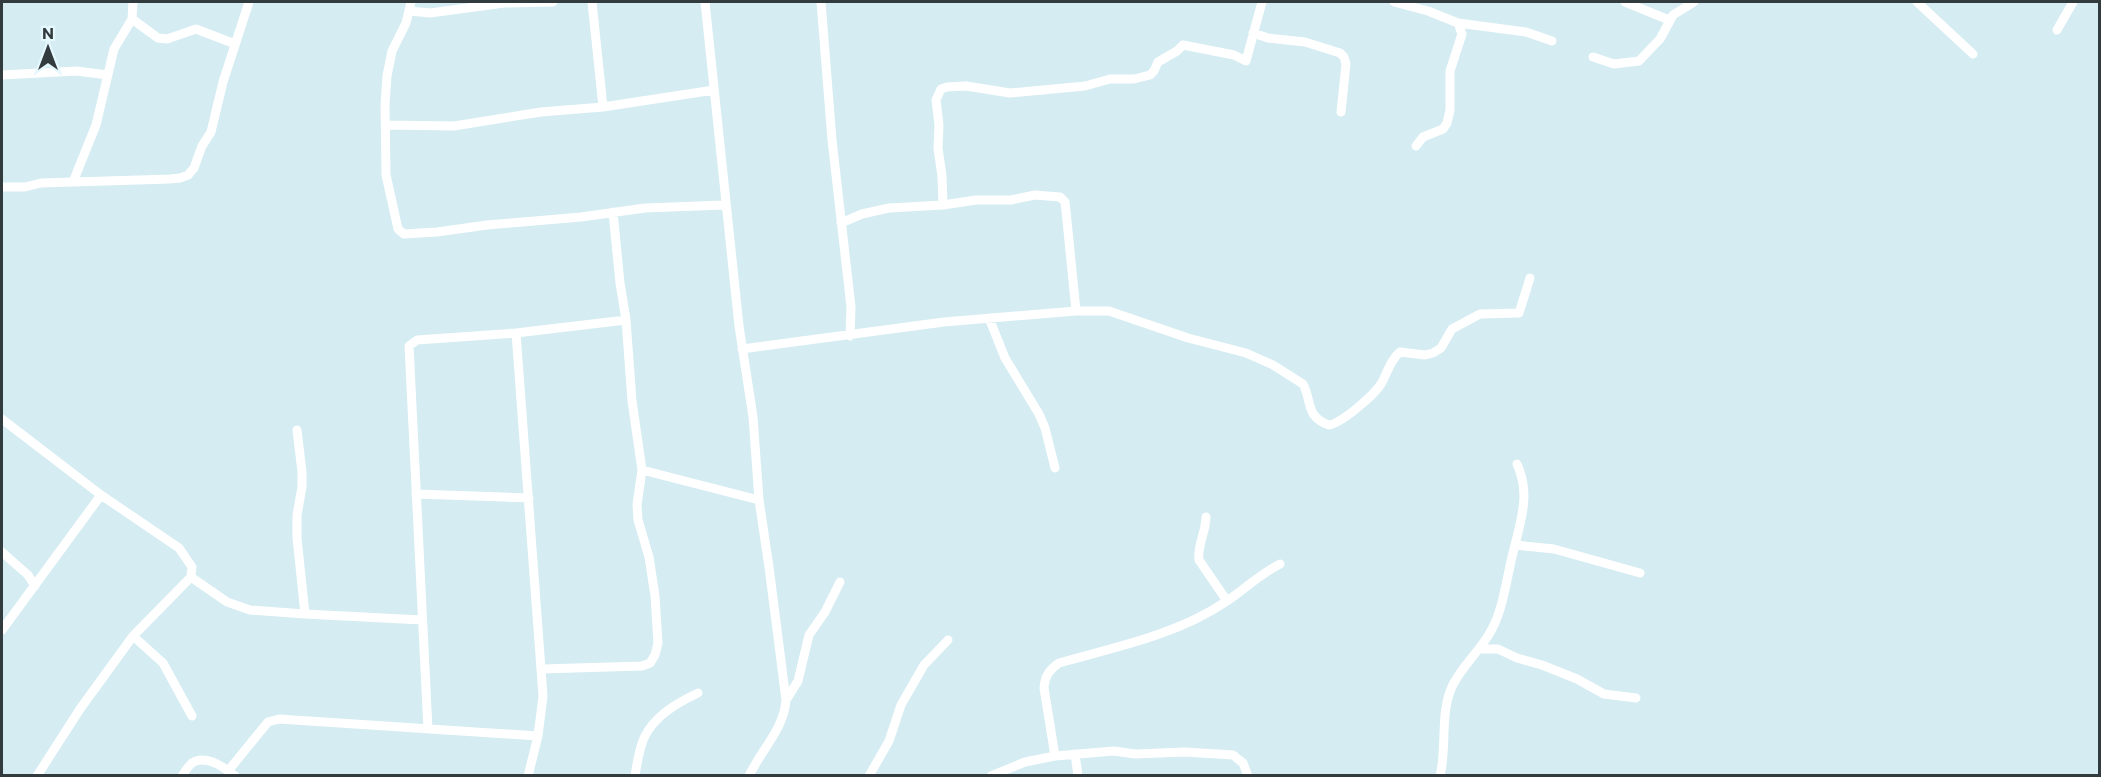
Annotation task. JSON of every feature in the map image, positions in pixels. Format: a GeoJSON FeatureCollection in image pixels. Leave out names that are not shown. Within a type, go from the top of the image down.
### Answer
{"type":"FeatureCollection","features":[{"type":"Feature","properties":{"kind":"street"},"geometry":{"type":"LineString","coordinates":[[74,182],[96,125],[118,39],[132,19],[133,2]]}},
{"type":"Feature","properties":{"kind":"street"},"geometry":{"type":"LineString","coordinates":[[2,187],[170,179],[189,175],[211,132],[249,2]]}},
{"type":"Feature","properties":{"kind":"street"},"geometry":{"type":"LineString","coordinates":[[553,2],[504,3],[430,13],[410,6],[400,37],[392,51],[385,104],[386,175],[398,229],[404,234],[454,231],[487,225],[581,217],[645,208],[724,205]]}},
{"type":"Feature","properties":{"kind":"street"},"geometry":{"type":"LineString","coordinates":[[592,2],[603,107]]}},
{"type":"Feature","properties":{"kind":"street"},"geometry":{"type":"LineString","coordinates":[[705,2],[724,205],[753,417],[759,500],[786,700],[783,720],[759,756],[749,776]]}},
{"type":"Feature","properties":{"kind":"street"},"geometry":{"type":"LineString","coordinates":[[821,2],[841,224],[851,307],[850,336]]}},
{"type":"Feature","properties":{"kind":"street"},"geometry":{"type":"LineString","coordinates":[[942,205],[943,185],[938,148],[939,125],[936,100],[941,89],[966,86],[1010,93],[1085,86],[1110,79],[1134,79],[1150,75],[1158,62],[1183,45],[1234,55],[1246,61],[1262,2]]}},
{"type":"Feature","properties":{"kind":"street"},"geometry":{"type":"LineString","coordinates":[[1394,2],[1428,11],[1458,23],[1526,32],[1552,41]]}},
{"type":"Feature","properties":{"kind":"street"},"geometry":{"type":"LineString","coordinates":[[1625,2],[1669,20]]}},
{"type":"Feature","properties":{"kind":"street"},"geometry":{"type":"LineString","coordinates":[[1593,57],[1614,64],[1639,61],[1660,39],[1673,15],[1694,2]]}},
{"type":"Feature","properties":{"kind":"street"},"geometry":{"type":"LineString","coordinates":[[1920,5],[1934,2]]}},
{"type":"Feature","properties":{"kind":"street"},"geometry":{"type":"LineString","coordinates":[[2057,30],[2073,2]]}},
{"type":"Feature","properties":{"kind":"street"},"geometry":{"type":"LineString","coordinates":[[1920,5],[1973,54]]}},
{"type":"Feature","properties":{"kind":"street"},"geometry":{"type":"LineString","coordinates":[[132,19],[158,39],[167,39],[196,29],[235,44]]}},
{"type":"Feature","properties":{"kind":"street"},"geometry":{"type":"LineString","coordinates":[[1416,146],[1423,137],[1443,129],[1447,123],[1450,110],[1450,71],[1462,34],[1458,23]]}},
{"type":"Feature","properties":{"kind":"street"},"geometry":{"type":"LineString","coordinates":[[1253,33],[1268,38],[1314,44],[1340,53],[1346,64],[1341,112]]}},
{"type":"Feature","properties":{"kind":"street"},"geometry":{"type":"LineString","coordinates":[[2,75],[76,71],[108,75]]}},
{"type":"Feature","properties":{"kind":"street"},"geometry":{"type":"LineString","coordinates":[[386,125],[454,126],[541,112],[603,107],[714,90]]}},
{"type":"Feature","properties":{"kind":"street"},"geometry":{"type":"LineString","coordinates":[[841,224],[862,214],[889,208],[942,205],[976,200],[1011,200],[1035,195],[1060,197],[1065,202],[1076,311]]}},
{"type":"Feature","properties":{"kind":"street"},"geometry":{"type":"LineString","coordinates":[[542,669],[642,666],[650,663],[658,643],[655,596],[649,557],[638,520],[637,505],[642,470],[632,401],[626,320],[613,212]]}},
{"type":"Feature","properties":{"kind":"street"},"geometry":{"type":"LineString","coordinates":[[742,349],[989,318],[1076,311],[1109,311],[1188,338],[1260,358],[1303,384],[1308,406],[1320,420],[1329,425],[1344,418],[1375,393],[1393,359],[1400,352],[1425,355],[1433,353],[1441,348],[1452,329],[1480,314],[1519,313],[1530,278]]}},
{"type":"Feature","properties":{"kind":"street"},"geometry":{"type":"LineString","coordinates":[[989,318],[1005,358],[1039,414],[1055,468]]}},
{"type":"Feature","properties":{"kind":"street"},"geometry":{"type":"LineString","coordinates":[[428,729],[409,346],[417,340],[516,333],[626,320]]}},
{"type":"Feature","properties":{"kind":"street"},"geometry":{"type":"LineString","coordinates":[[516,333],[543,696],[538,736],[528,776]]}},
{"type":"Feature","properties":{"kind":"street"},"geometry":{"type":"LineString","coordinates":[[2,419],[101,495],[179,549],[192,567],[191,578],[133,636],[80,709],[37,776]]}},
{"type":"Feature","properties":{"kind":"street"},"geometry":{"type":"LineString","coordinates":[[297,430],[302,487],[297,515],[297,538],[304,615]]}},
{"type":"Feature","properties":{"kind":"street"},"geometry":{"type":"LineString","coordinates":[[1440,776],[1447,701],[1451,687],[1493,628],[1503,597],[1523,511],[1525,488],[1517,464]]}},
{"type":"Feature","properties":{"kind":"street"},"geometry":{"type":"LineString","coordinates":[[642,470],[759,500]]}},
{"type":"Feature","properties":{"kind":"street"},"geometry":{"type":"LineString","coordinates":[[416,494],[529,498]]}},
{"type":"Feature","properties":{"kind":"street"},"geometry":{"type":"LineString","coordinates":[[2,630],[101,495]]}},
{"type":"Feature","properties":{"kind":"street"},"geometry":{"type":"LineString","coordinates":[[1206,517],[1206,529],[1198,552],[1199,560],[1227,601]]}},
{"type":"Feature","properties":{"kind":"street"},"geometry":{"type":"LineString","coordinates":[[1515,545],[1554,549],[1640,573]]}},
{"type":"Feature","properties":{"kind":"street"},"geometry":{"type":"LineString","coordinates":[[2,552],[28,574],[35,586]]}},
{"type":"Feature","properties":{"kind":"street"},"geometry":{"type":"LineString","coordinates":[[1055,756],[1044,688],[1051,669],[1059,663],[1133,644],[1176,628],[1227,601],[1263,572],[1280,564]]}},
{"type":"Feature","properties":{"kind":"street"},"geometry":{"type":"LineString","coordinates":[[28,574],[41,576]]}},
{"type":"Feature","properties":{"kind":"street"},"geometry":{"type":"LineString","coordinates":[[191,578],[227,602],[250,610],[304,615],[422,620]]}},
{"type":"Feature","properties":{"kind":"street"},"geometry":{"type":"LineString","coordinates":[[786,700],[798,681],[809,635],[825,612],[840,582]]}},
{"type":"Feature","properties":{"kind":"street"},"geometry":{"type":"LineString","coordinates":[[1493,628],[1498,649]]}},
{"type":"Feature","properties":{"kind":"street"},"geometry":{"type":"LineString","coordinates":[[133,636],[163,663],[192,716]]}},
{"type":"Feature","properties":{"kind":"street"},"geometry":{"type":"LineString","coordinates":[[869,776],[889,741],[901,705],[924,665],[948,640]]}},
{"type":"Feature","properties":{"kind":"street"},"geometry":{"type":"LineString","coordinates":[[1480,649],[1498,649],[1564,674],[1604,694],[1636,698]]}},
{"type":"Feature","properties":{"kind":"street"},"geometry":{"type":"LineString","coordinates":[[635,776],[644,738],[657,720],[674,705],[698,693]]}},
{"type":"Feature","properties":{"kind":"street"},"geometry":{"type":"LineString","coordinates":[[182,776],[192,763],[202,760],[211,761],[231,773],[268,722],[279,719],[538,736]]}},
{"type":"Feature","properties":{"kind":"street"},"geometry":{"type":"LineString","coordinates":[[991,776],[1025,762],[1055,756],[1114,751],[1135,754],[1185,752],[1233,755],[1244,763],[1248,776]]}},
{"type":"Feature","properties":{"kind":"street"},"geometry":{"type":"LineString","coordinates":[[1075,754],[1078,776]]}}]}
